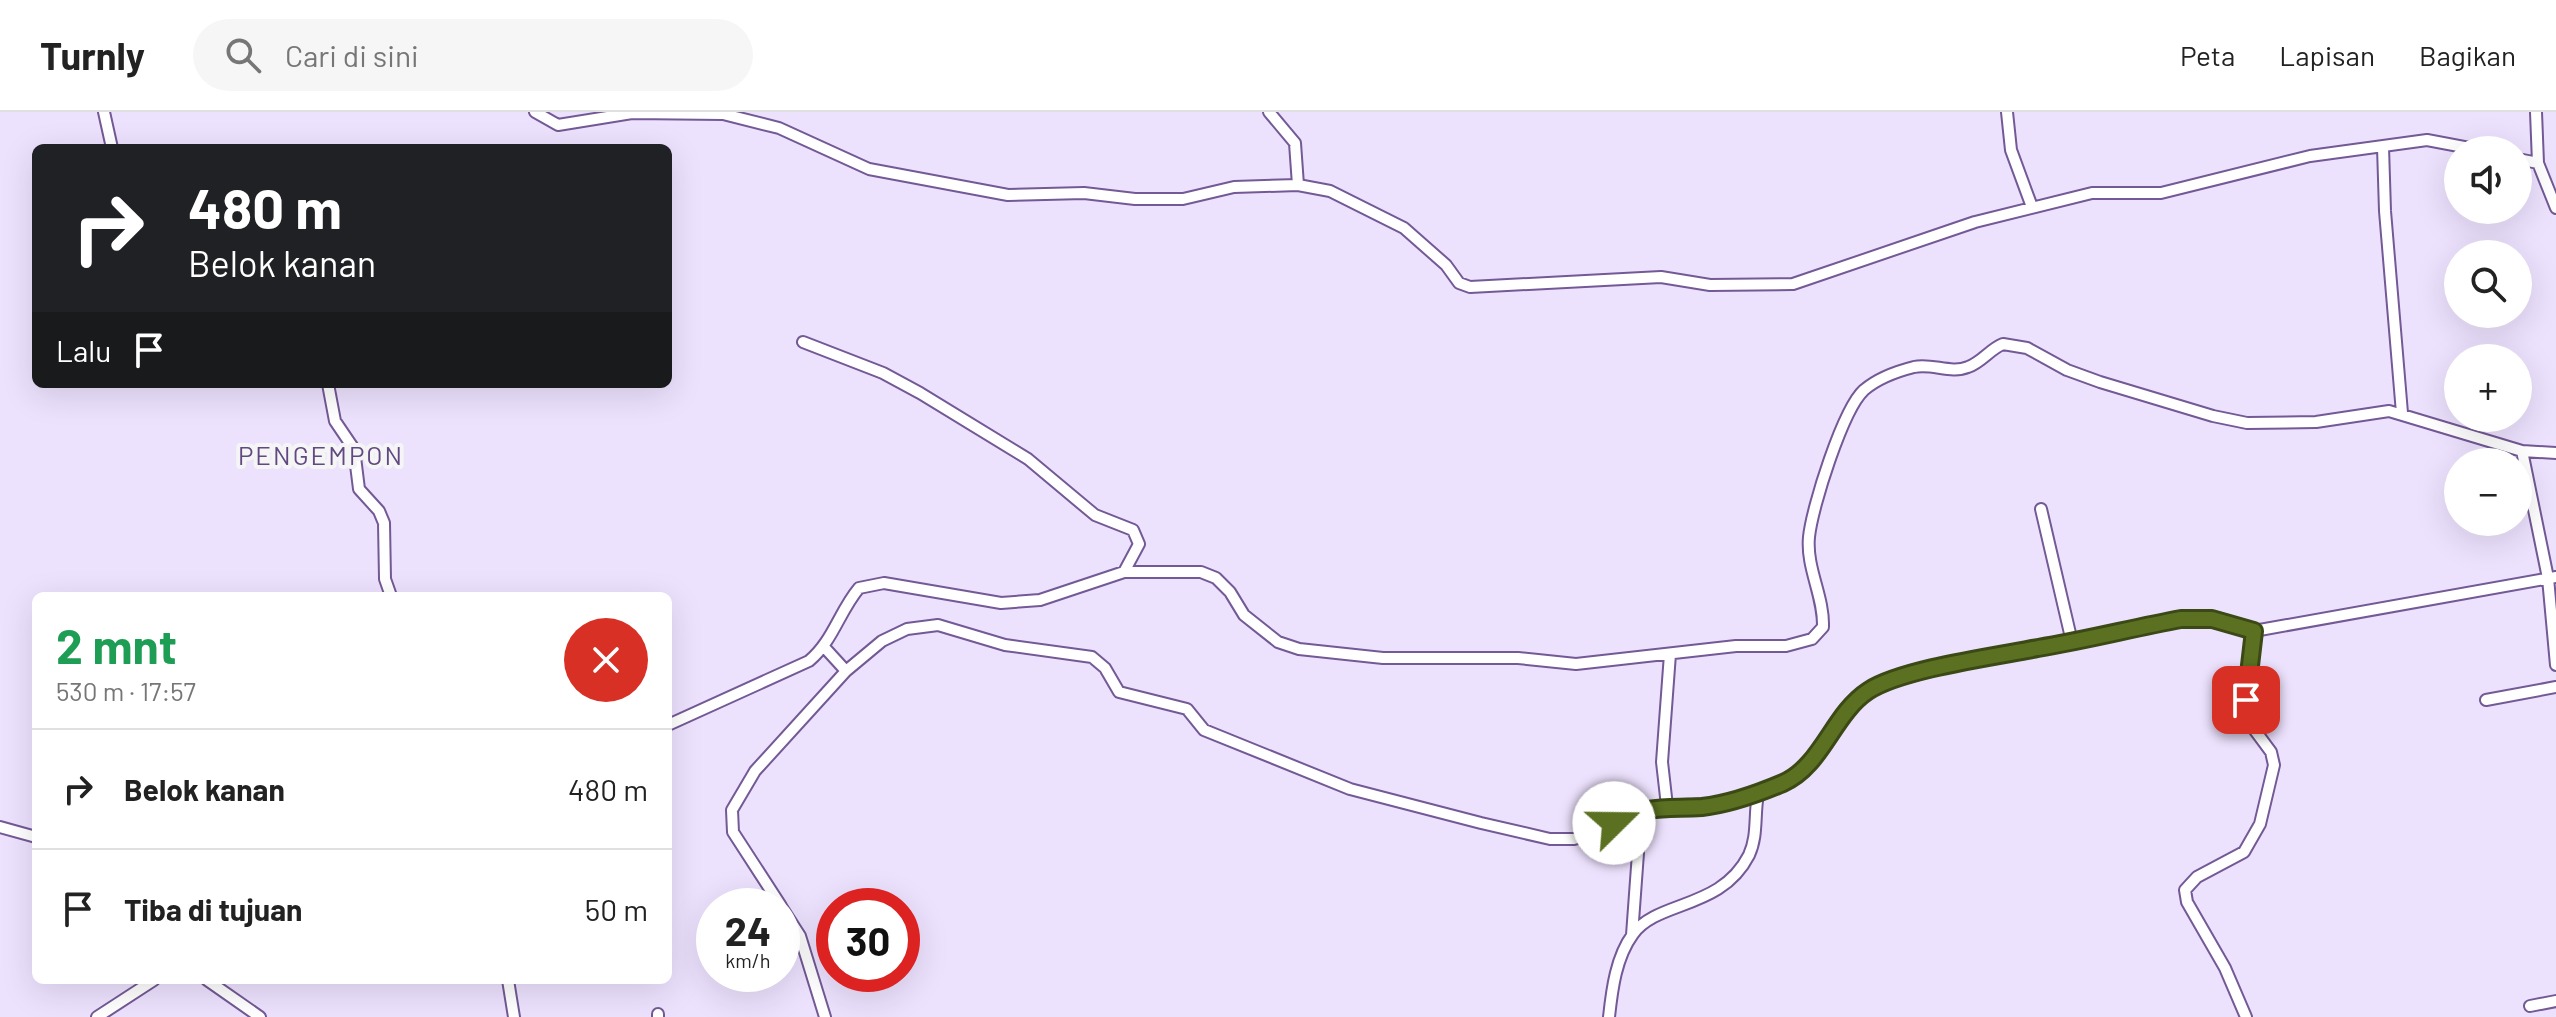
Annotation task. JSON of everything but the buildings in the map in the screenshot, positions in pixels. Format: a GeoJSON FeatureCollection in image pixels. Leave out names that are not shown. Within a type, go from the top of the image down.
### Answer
{"type":"FeatureCollection","features":[{"type":"Feature","properties":{"kind":"street"},"geometry":{"type":"LineString","coordinates":[[104,112],[111,144]]}},
{"type":"Feature","properties":{"kind":"street"},"geometry":{"type":"LineString","coordinates":[[535,112],[558,125],[632,113],[723,114],[779,128],[869,169],[1008,195],[1084,193],[1135,199],[1183,199],[1234,187],[1298,185],[1330,191],[1404,228],[1446,265],[1459,283],[1470,287],[1661,277],[1710,285],[1793,284],[1975,222],[2100,192],[2161,193],[2310,156],[2427,140],[2444,143]]}},
{"type":"Feature","properties":{"kind":"street"},"geometry":{"type":"LineString","coordinates":[[1269,112],[1295,143],[1298,185]]}},
{"type":"Feature","properties":{"kind":"street"},"geometry":{"type":"LineString","coordinates":[[2007,112],[2011,150],[2032,207]]}},
{"type":"Feature","properties":{"kind":"street"},"geometry":{"type":"LineString","coordinates":[[2536,112],[2538,163],[2556,208]]}},
{"type":"Feature","properties":{"kind":"street"},"geometry":{"type":"LineString","coordinates":[[2383,147],[2385,211],[2402,413]]}},
{"type":"Feature","properties":{"kind":"street"},"geometry":{"type":"LineString","coordinates":[[2532,162],[2538,163]]}},
{"type":"Feature","properties":{"kind":"street"},"geometry":{"type":"LineString","coordinates":[[803,342],[856,361],[920,393],[1040,467],[1095,515],[1133,530],[1139,544],[1124,572]]}},
{"type":"Feature","properties":{"kind":"street"},"geometry":{"type":"LineString","coordinates":[[672,723],[735,692],[788,672],[825,648],[844,606],[859,588],[884,583],[1001,603],[1040,600],[1124,572],[1201,572],[1216,578],[1264,633],[1299,649],[1383,658],[1518,658],[1576,664],[1802,643],[1812,639],[1823,627],[1824,605],[1814,577],[1809,537],[1824,476],[1853,405],[1863,391],[1914,367],[1965,369],[1998,346],[2010,343],[2100,382],[2247,423],[2316,422],[2380,412],[2402,413],[2513,448]]}},
{"type":"Feature","properties":{"kind":"street"},"geometry":{"type":"LineString","coordinates":[[329,388],[335,421],[354,449],[359,489],[379,511],[384,523],[385,579],[390,592]]}},
{"type":"Feature","properties":{"kind":"street"},"geometry":{"type":"LineString","coordinates":[[2532,452],[2556,453]]}},
{"type":"Feature","properties":{"kind":"street"},"geometry":{"type":"LineString","coordinates":[[2532,493],[2552,578],[2556,665]]}},
{"type":"Feature","properties":{"kind":"street"},"geometry":{"type":"LineString","coordinates":[[2041,509],[2072,642]]}},
{"type":"Feature","properties":{"kind":"street"},"geometry":{"type":"LineString","coordinates":[[770,888],[733,832],[732,810],[755,771],[846,671],[882,641],[907,629],[938,625],[1005,645],[1092,657],[1105,668],[1119,692],[1187,709],[1204,730],[1350,789],[1408,806],[1550,839],[1593,834],[1636,811],[1667,806],[1702,807],[1758,794],[1790,780],[1806,767],[1848,708],[1869,690],[1951,665],[2181,619],[2212,619],[2254,631],[2552,578]]}},
{"type":"Feature","properties":{"kind":"street"},"geometry":{"type":"LineString","coordinates":[[2246,1017],[2225,968],[2187,902],[2185,890],[2197,877],[2249,847],[2260,824],[2273,774],[2271,752],[2251,725],[2247,713],[2254,631]]}},
{"type":"Feature","properties":{"kind":"street"},"geometry":{"type":"LineString","coordinates":[[825,648],[846,671]]}},
{"type":"Feature","properties":{"kind":"street"},"geometry":{"type":"LineString","coordinates":[[1667,806],[1662,762],[1670,654]]}},
{"type":"Feature","properties":{"kind":"street"},"geometry":{"type":"LineString","coordinates":[[2486,700],[2556,687]]}},
{"type":"Feature","properties":{"kind":"street"},"geometry":{"type":"LineString","coordinates":[[1632,935],[1649,920],[1711,894],[1741,867],[1756,835],[1758,794]]}},
{"type":"Feature","properties":{"kind":"street"},"geometry":{"type":"LineString","coordinates":[[1609,1017],[1619,965],[1632,935],[1638,853],[1636,811]]}},
{"type":"Feature","properties":{"kind":"street"},"geometry":{"type":"LineString","coordinates":[[0,827],[32,836]]}},
{"type":"Feature","properties":{"kind":"street"},"geometry":{"type":"LineString","coordinates":[[800,936],[825,1017]]}},
{"type":"Feature","properties":{"kind":"street"},"geometry":{"type":"LineString","coordinates":[[97,1017],[148,984]]}},
{"type":"Feature","properties":{"kind":"street"},"geometry":{"type":"LineString","coordinates":[[213,984],[260,1017]]}},
{"type":"Feature","properties":{"kind":"street"},"geometry":{"type":"LineString","coordinates":[[509,984],[514,1017]]}},
{"type":"Feature","properties":{"kind":"street"},"geometry":{"type":"LineString","coordinates":[[2530,1006],[2556,1001]]}},
{"type":"Feature","properties":{"kind":"district","name":"PENGEMPON"},"geometry":{"type":"Point","coordinates":[321,456]}},
{"type":"Feature","properties":{"kind":"route"},"geometry":{"type":"LineString","coordinates":[[1614,823],[1640,809],[1702,807],[1748,798],[1790,780],[1806,767],[1848,708],[1869,690],[1890,682],[1951,665],[2181,619],[2212,619],[2254,631],[2246,700]]}}]}
